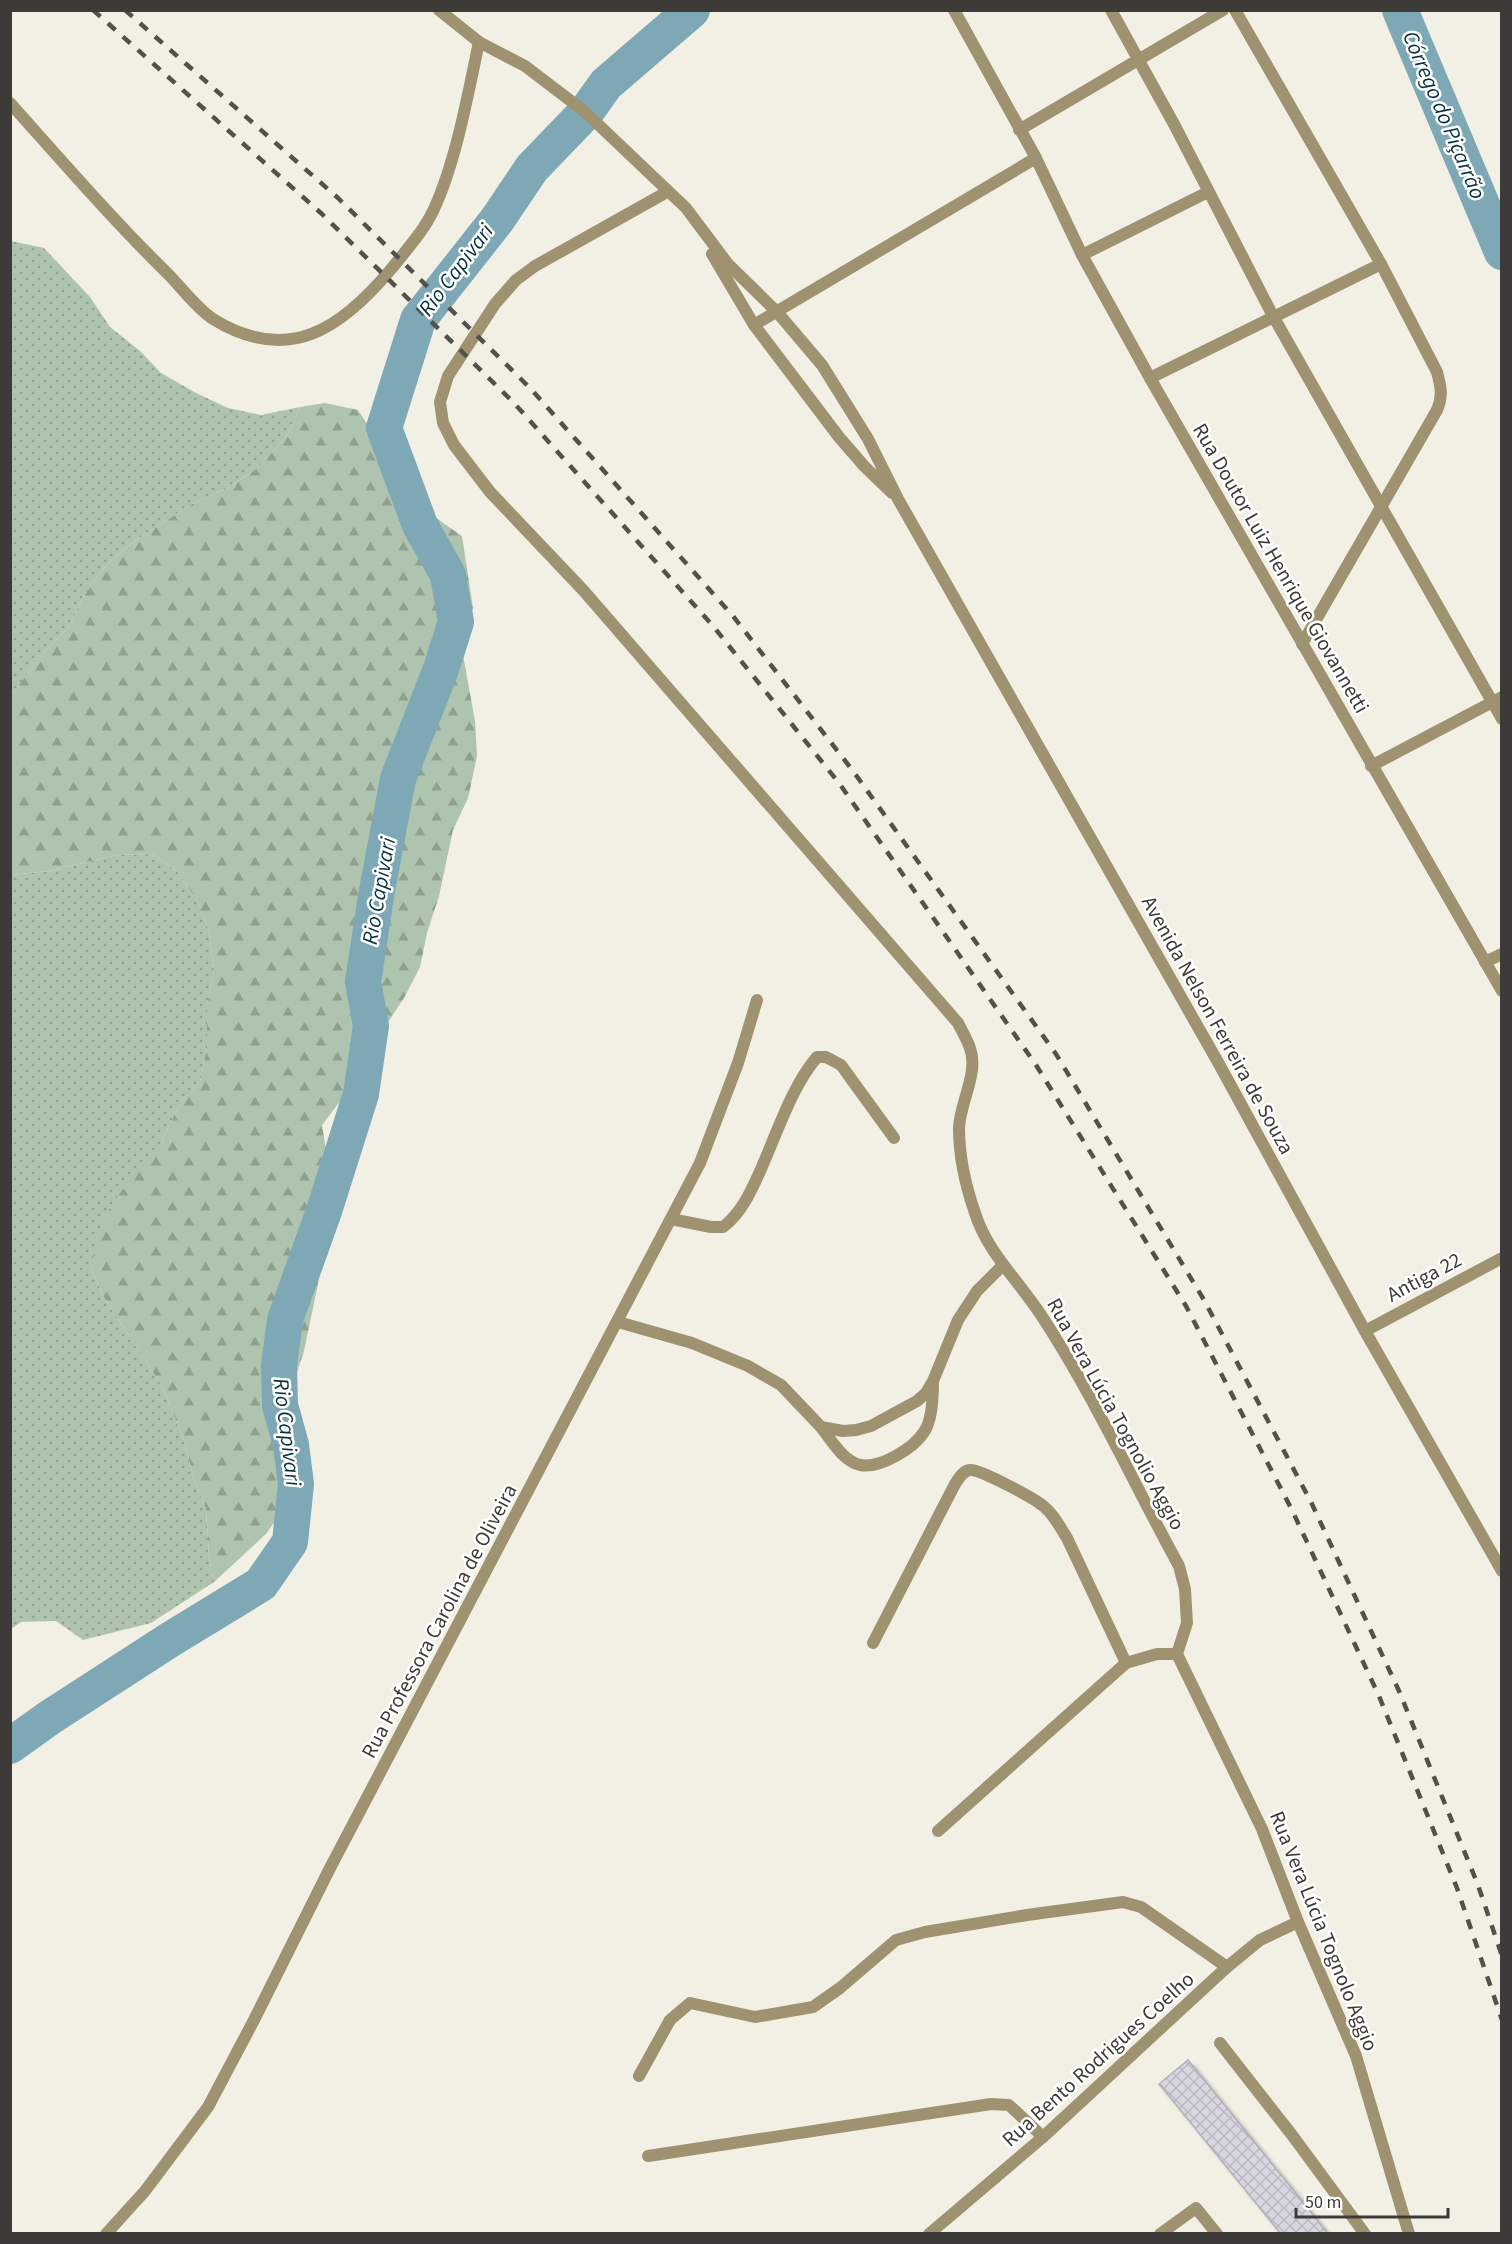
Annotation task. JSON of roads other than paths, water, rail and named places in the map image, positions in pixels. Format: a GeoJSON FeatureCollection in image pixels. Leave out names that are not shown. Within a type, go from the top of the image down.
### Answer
{"type":"FeatureCollection","features":[{"type":"Feature","properties":{"kind":"street","name":"Avenida Nelson Ferreira de Souza"},"geometry":{"type":"LineString","coordinates":[[439,10],[479,42],[525,66],[584,111],[686,208],[728,264],[777,312],[822,365],[868,439],[898,499],[1219,1064],[1365,1331],[1502,1571]]}},
{"type":"Feature","properties":{"kind":"street","name":"Rua Doutor Luiz Henrique Giovannetti"},"geometry":{"type":"LineString","coordinates":[[954,10],[1036,158],[1082,255],[1150,378],[1502,991]]}},
{"type":"Feature","properties":{"kind":"street"},"geometry":{"type":"LineString","coordinates":[[1111,10],[1175,126],[1273,316],[1382,508],[1497,699],[1502,719]]}},
{"type":"Feature","properties":{"kind":"street"},"geometry":{"type":"LineString","coordinates":[[1019,130],[1223,10]]}},
{"type":"Feature","properties":{"kind":"street"},"geometry":{"type":"LineString","coordinates":[[1235,10],[1381,264],[1437,372],[1442,387],[1442,398],[1437,410],[1302,644]]}},
{"type":"Feature","properties":{"kind":"street"},"geometry":{"type":"LineString","coordinates":[[10,103],[134,241],[211,317],[244,336],[276,340],[310,336],[340,318],[369,296],[417,238],[434,209],[447,172],[479,42]]}},
{"type":"Feature","properties":{"kind":"street"},"geometry":{"type":"LineString","coordinates":[[753,325],[1036,158]]}},
{"type":"Feature","properties":{"kind":"street","name":"Rua Vera Lúcia Tognolio Aggio"},"geometry":{"type":"LineString","coordinates":[[667,192],[535,266],[516,280],[495,304],[448,376],[440,402],[443,423],[454,445],[490,492],[584,590],[958,1023],[971,1049],[971,1073],[959,1127],[961,1149],[975,1215],[1002,1266],[1041,1315],[1098,1413],[1179,1566],[1185,1588],[1187,1623],[1177,1654]]}},
{"type":"Feature","properties":{"kind":"street"},"geometry":{"type":"LineString","coordinates":[[1082,255],[1208,192]]}},
{"type":"Feature","properties":{"kind":"street","name":"Avenida Nelson Ferreira de Souza"},"geometry":{"type":"LineString","coordinates":[[686,208],[753,325],[839,437],[864,466],[898,499]]}},
{"type":"Feature","properties":{"kind":"street"},"geometry":{"type":"LineString","coordinates":[[1150,378],[1381,264]]}},
{"type":"Feature","properties":{"kind":"street"},"geometry":{"type":"LineString","coordinates":[[1371,766],[1497,699]]}},
{"type":"Feature","properties":{"kind":"street"},"geometry":{"type":"LineString","coordinates":[[1485,962],[1502,954]]}},
{"type":"Feature","properties":{"kind":"street","name":"Rua Professora Carolina de Oliveira"},"geometry":{"type":"LineString","coordinates":[[106,2234],[145,2191],[208,2107],[254,2020],[329,1870],[700,1163],[738,1063],[756,1000]]}},
{"type":"Feature","properties":{"kind":"street"},"geometry":{"type":"LineString","coordinates":[[670,1219],[723,1227],[737,1214],[752,1188],[796,1091],[810,1066],[818,1057],[826,1057],[841,1065],[894,1138]]}},
{"type":"Feature","properties":{"kind":"street","name":"Antiga 22"},"geometry":{"type":"LineString","coordinates":[[1365,1331],[1502,1258]]}},
{"type":"Feature","properties":{"kind":"street"},"geometry":{"type":"LineString","coordinates":[[821,1427],[856,1431],[871,1426],[917,1401],[933,1381],[958,1320],[977,1291],[1002,1266]]}},
{"type":"Feature","properties":{"kind":"street"},"geometry":{"type":"LineString","coordinates":[[618,1322],[692,1343],[748,1366],[781,1385],[821,1427],[846,1458],[861,1465],[888,1460],[909,1448],[926,1431],[933,1400],[933,1381]]}},
{"type":"Feature","properties":{"kind":"street"},"geometry":{"type":"LineString","coordinates":[[873,1643],[955,1484],[966,1471],[973,1470],[1043,1505],[1055,1520],[1067,1538],[1126,1663]]}},
{"type":"Feature","properties":{"kind":"street"},"geometry":{"type":"LineString","coordinates":[[938,1831],[1126,1663],[1157,1654],[1177,1654]]}},
{"type":"Feature","properties":{"kind":"street","name":"Rua Vera Lúcia Tognolo Aggio"},"geometry":{"type":"LineString","coordinates":[[1177,1654],[1262,1829],[1298,1922],[1356,2056],[1409,2234]]}},
{"type":"Feature","properties":{"kind":"street"},"geometry":{"type":"LineString","coordinates":[[639,2076],[670,2020],[690,2003],[755,2018],[813,2007],[840,1989],[896,1940],[925,1932],[1037,1913],[1123,1902],[1141,1907],[1227,1967]]}},
{"type":"Feature","properties":{"kind":"street","name":"Rua Bento Rodrigues Coelho"},"geometry":{"type":"LineString","coordinates":[[929,2234],[1043,2137],[1227,1967],[1260,1940],[1298,1922]]}},
{"type":"Feature","properties":{"kind":"street"},"geometry":{"type":"LineString","coordinates":[[1220,2043],[1365,2234]]}},
{"type":"Feature","properties":{"kind":"street"},"geometry":{"type":"LineString","coordinates":[[648,2156],[992,2104],[1009,2105],[1043,2137]]}},
{"type":"Feature","properties":{"kind":"street"},"geometry":{"type":"LineString","coordinates":[[1160,2234],[1196,2208],[1217,2234]]}},
{"type":"Feature","properties":{"kind":"waterway","name":"Rio Capivari"},"geometry":{"type":"LineString","coordinates":[[10,1746],[171,1639],[261,1584],[290,1542],[296,1484],[291,1445],[280,1405],[279,1366],[285,1320],[324,1211],[361,1094],[371,1026],[363,982],[376,896],[398,779],[441,669],[456,622],[448,575],[420,525],[384,428],[418,320],[497,220],[532,168],[586,112],[606,84],[692,10]]}},
{"type":"Feature","properties":{"kind":"waterway","name":"Córrego do Piçarrão"},"geometry":{"type":"LineString","coordinates":[[1400,10],[1502,252]]}},
{"type":"Feature","properties":{"kind":"railway"},"geometry":{"type":"LineString","coordinates":[[93,10],[322,214],[514,403],[713,626],[839,783],[1036,1065],[1186,1306],[1292,1510],[1379,1696],[1457,1888],[1502,2020]]}},
{"type":"Feature","properties":{"kind":"railway"},"geometry":{"type":"LineString","coordinates":[[125,10],[338,198],[530,388],[733,616],[853,771],[1056,1054],[1204,1300],[1311,1502],[1399,1691],[1478,1885],[1502,1956]]}}]}
